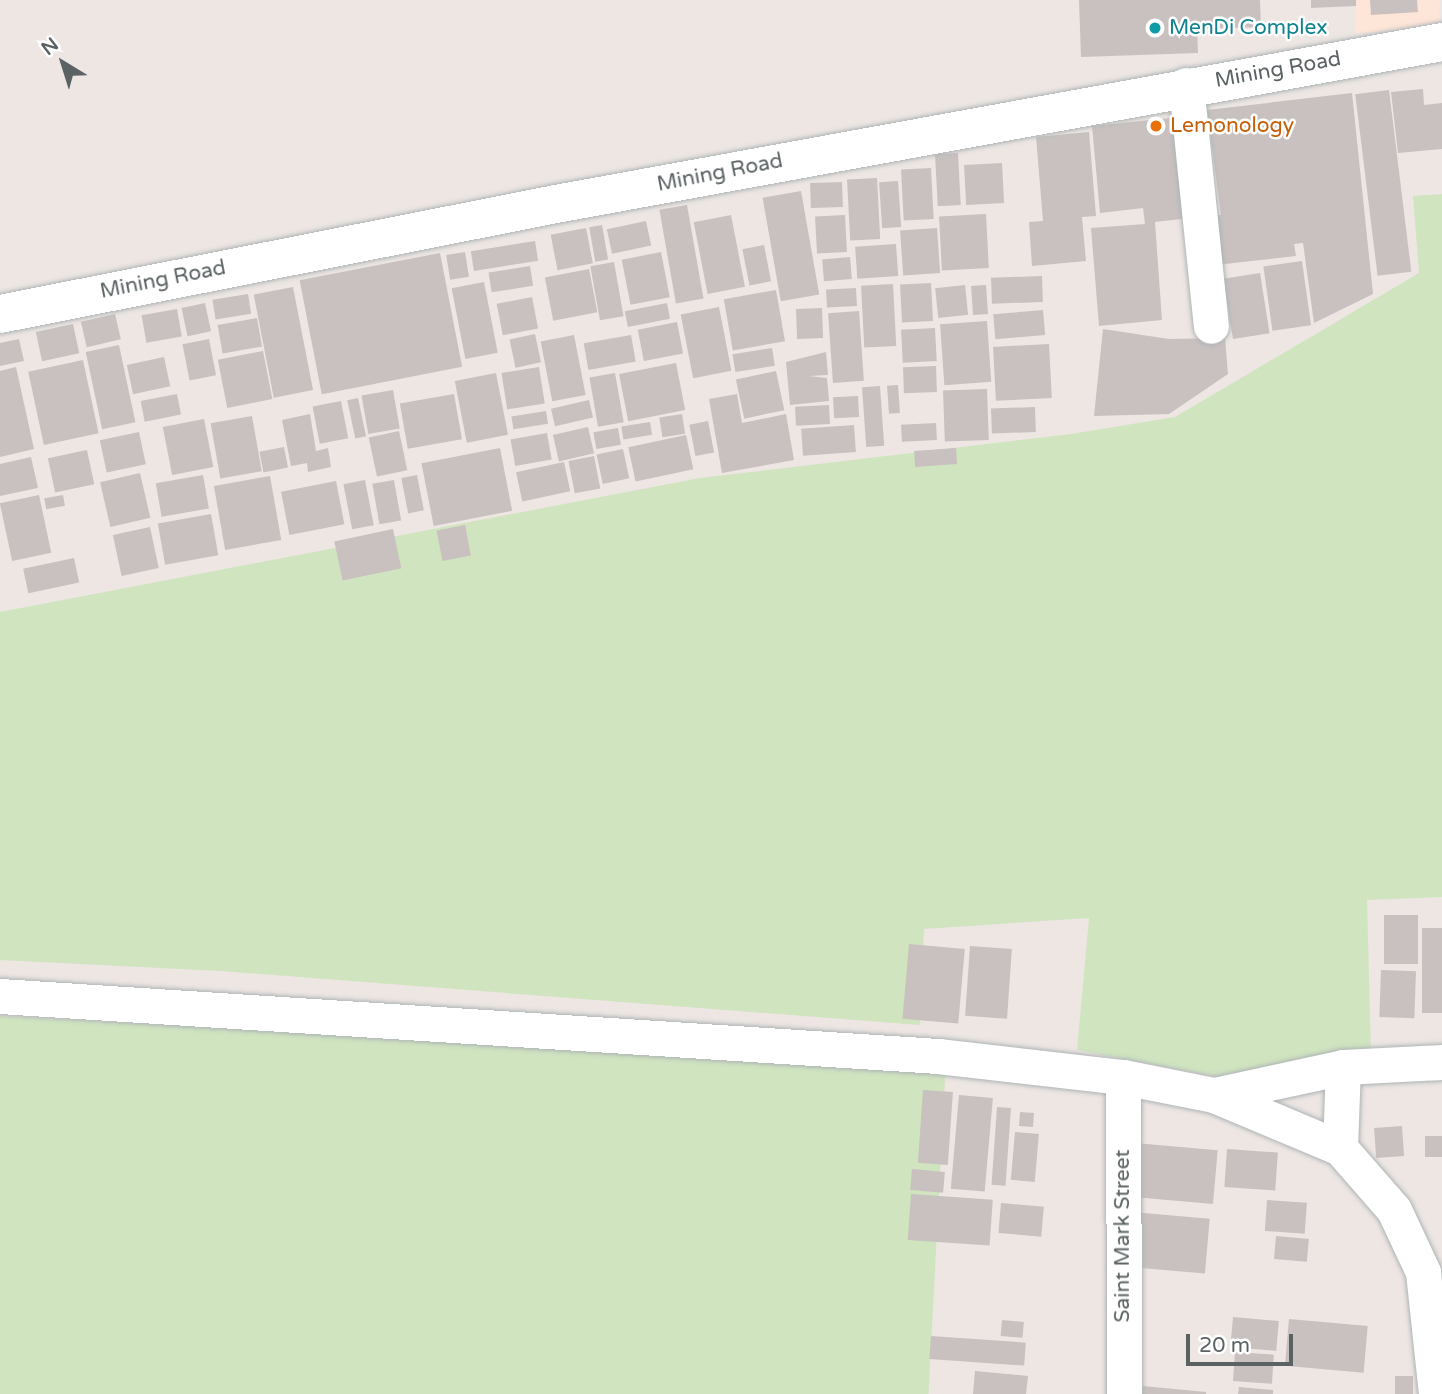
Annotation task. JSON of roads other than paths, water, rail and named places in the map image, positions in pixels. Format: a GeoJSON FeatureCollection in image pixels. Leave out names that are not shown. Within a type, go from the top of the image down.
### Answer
{"type":"FeatureCollection","features":[{"type":"Feature","properties":{"kind":"street","name":"Mining Road"},"geometry":{"type":"LineString","coordinates":[[0,314],[1186,85],[1442,42]]}},
{"type":"Feature","properties":{"kind":"street"},"geometry":{"type":"LineString","coordinates":[[1186,85],[1211,326]]}},
{"type":"Feature","properties":{"kind":"street"},"geometry":{"type":"LineString","coordinates":[[0,996],[938,1056],[1123,1077],[1214,1095],[1340,1148],[1394,1210],[1423,1272],[1436,1394]]}},
{"type":"Feature","properties":{"kind":"street"},"geometry":{"type":"LineString","coordinates":[[1214,1095],[1343,1067],[1442,1062]]}},
{"type":"Feature","properties":{"kind":"street"},"geometry":{"type":"LineString","coordinates":[[1340,1148],[1343,1067]]}},
{"type":"Feature","properties":{"kind":"street","name":"Saint Mark Street"},"geometry":{"type":"LineString","coordinates":[[1123,1077],[1124,1394]]}},
{"type":"Feature","properties":{"kind":"place","name":"MenDi Complex"},"geometry":{"type":"Point","coordinates":[1155,28]}},
{"type":"Feature","properties":{"kind":"place","name":"Lemonology"},"geometry":{"type":"Point","coordinates":[1156,126]}}]}
